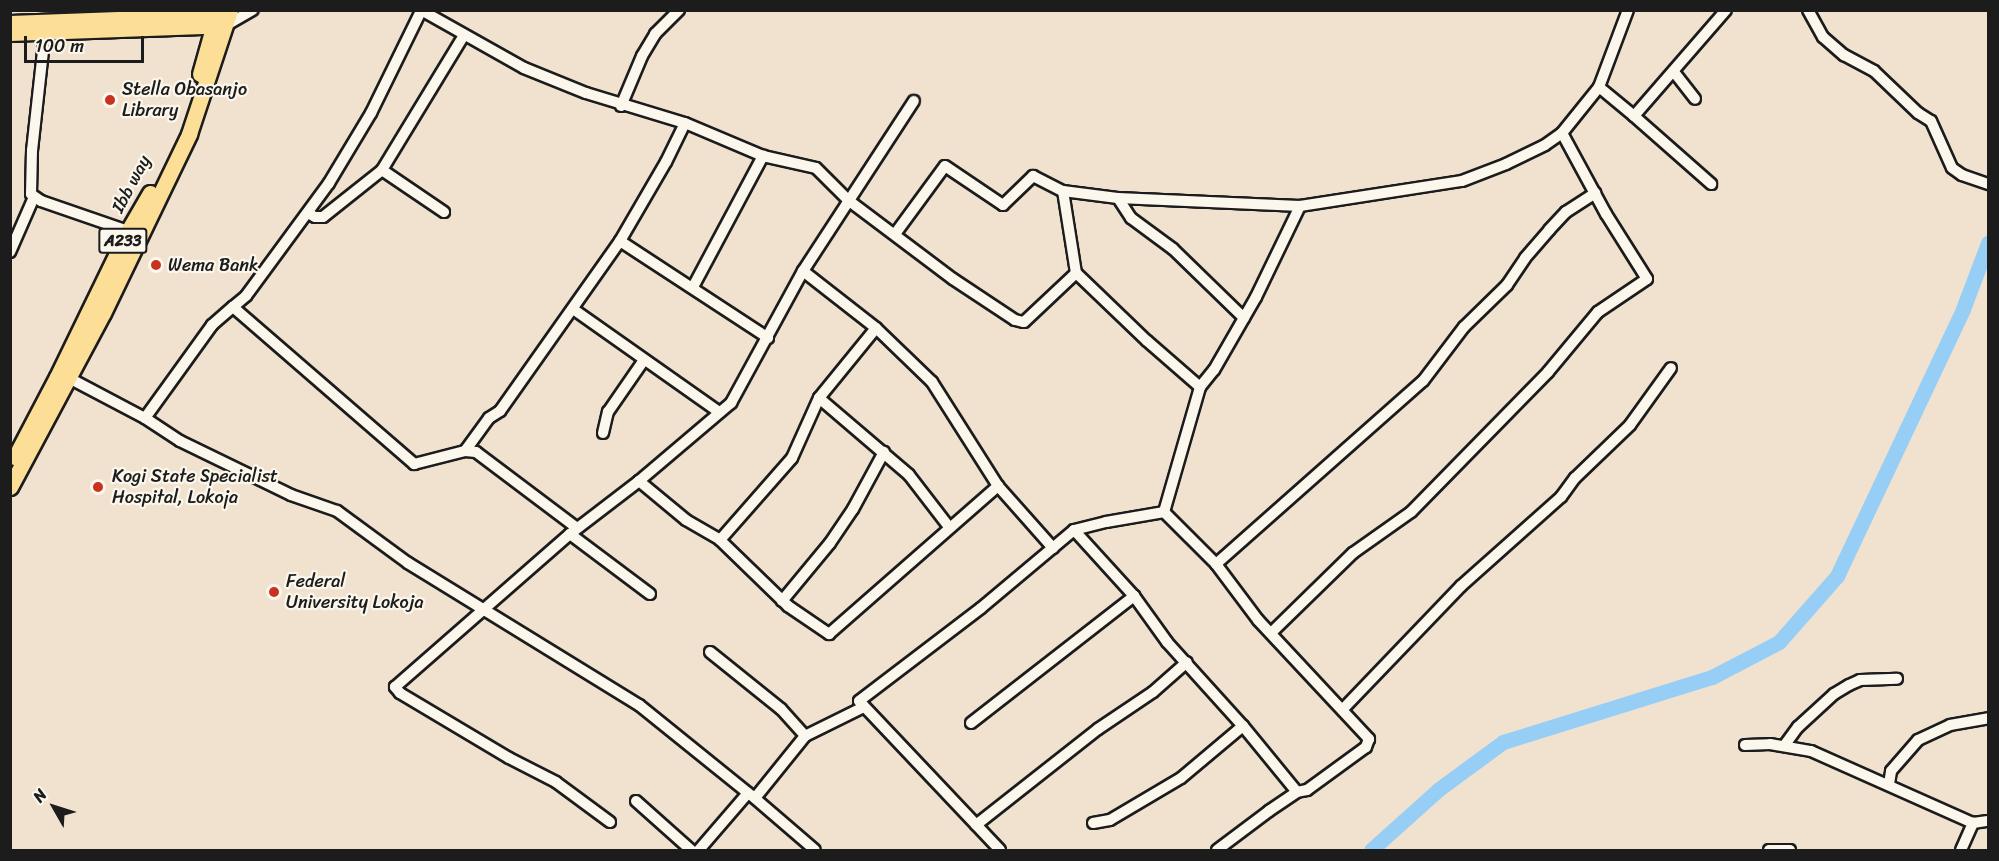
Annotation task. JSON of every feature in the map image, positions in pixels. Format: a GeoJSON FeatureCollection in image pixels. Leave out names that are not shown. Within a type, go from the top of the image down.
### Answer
{"type":"FeatureCollection","features":[{"type":"Feature","properties":{"kind":"highway","name":"Ibb way"},"geometry":{"type":"LineString","coordinates":[[10,466],[181,130],[225,18]]}},
{"type":"Feature","properties":{"kind":"highway","name":"A233"},"geometry":{"type":"LineString","coordinates":[[10,487],[69,378],[189,134],[225,18]]}},
{"type":"Feature","properties":{"kind":"main road"},"geometry":{"type":"LineString","coordinates":[[10,23],[89,15],[225,18]]}},
{"type":"Feature","properties":{"kind":"main road"},"geometry":{"type":"LineString","coordinates":[[10,34],[225,18]]}},
{"type":"Feature","properties":{"kind":"street"},"geometry":{"type":"LineString","coordinates":[[225,18],[253,10]]}},
{"type":"Feature","properties":{"kind":"street"},"geometry":{"type":"LineString","coordinates":[[621,106],[642,56],[655,34],[679,10]]}},
{"type":"Feature","properties":{"kind":"street"},"geometry":{"type":"LineString","coordinates":[[895,234],[945,166],[1003,205],[1033,176],[1062,190],[1118,198],[1300,206],[1462,181],[1535,150],[1562,134],[1599,87],[1628,10]]}},
{"type":"Feature","properties":{"kind":"street"},"geometry":{"type":"LineString","coordinates":[[1634,116],[1725,10]]}},
{"type":"Feature","properties":{"kind":"street"},"geometry":{"type":"LineString","coordinates":[[1808,10],[1823,37],[1844,55],[1874,71],[1918,113],[1931,121],[1952,168],[1962,175],[1989,184]]}},
{"type":"Feature","properties":{"kind":"street"},"geometry":{"type":"LineString","coordinates":[[146,418],[212,325],[246,296],[308,213],[371,113],[421,11],[524,68],[621,106],[685,123],[763,156],[816,168],[848,200],[953,279],[1015,320],[1024,322],[1076,273]]}},
{"type":"Feature","properties":{"kind":"street"},"geometry":{"type":"LineString","coordinates":[[10,252],[34,197],[30,186],[32,150],[45,33]]}},
{"type":"Feature","properties":{"kind":"street"},"geometry":{"type":"LineString","coordinates":[[308,213],[315,217],[323,217],[382,170],[464,35]]}},
{"type":"Feature","properties":{"kind":"street"},"geometry":{"type":"LineString","coordinates":[[1674,72],[1695,99]]}},
{"type":"Feature","properties":{"kind":"street"},"geometry":{"type":"LineString","coordinates":[[1599,87],[1711,184]]}},
{"type":"Feature","properties":{"kind":"street"},"geometry":{"type":"LineString","coordinates":[[610,822],[556,782],[499,752],[400,693],[395,687],[574,531],[639,481],[731,403],[803,272],[914,101]]}},
{"type":"Feature","properties":{"kind":"street"},"geometry":{"type":"LineString","coordinates":[[465,451],[489,418],[500,411],[620,241],[666,162],[685,123]]}},
{"type":"Feature","properties":{"kind":"street"},"geometry":{"type":"LineString","coordinates":[[1271,633],[1353,553],[1411,512],[1548,372],[1598,312],[1647,279],[1562,134]]}},
{"type":"Feature","properties":{"kind":"street"},"geometry":{"type":"LineString","coordinates":[[693,287],[763,156]]}},
{"type":"Feature","properties":{"kind":"street"},"geometry":{"type":"LineString","coordinates":[[382,170],[444,212]]}},
{"type":"Feature","properties":{"kind":"street"},"geometry":{"type":"LineString","coordinates":[[1062,190],[1076,273],[1147,341],[1200,387]]}},
{"type":"Feature","properties":{"kind":"street"},"geometry":{"type":"LineString","coordinates":[[1216,564],[1423,381],[1464,327],[1507,285],[1525,258],[1549,230],[1566,212],[1595,193]]}},
{"type":"Feature","properties":{"kind":"street"},"geometry":{"type":"LineString","coordinates":[[34,197],[128,231]]}},
{"type":"Feature","properties":{"kind":"street"},"geometry":{"type":"LineString","coordinates":[[1118,198],[1131,218],[1173,249],[1244,318]]}},
{"type":"Feature","properties":{"kind":"street"},"geometry":{"type":"LineString","coordinates":[[1164,512],[1200,387],[1214,370],[1244,318],[1300,206]]}},
{"type":"Feature","properties":{"kind":"street"},"geometry":{"type":"LineString","coordinates":[[620,241],[768,338]]}},
{"type":"Feature","properties":{"kind":"street"},"geometry":{"type":"LineString","coordinates":[[803,272],[876,328],[932,382],[998,486],[1053,548]]}},
{"type":"Feature","properties":{"kind":"street"},"geometry":{"type":"LineString","coordinates":[[233,308],[414,464],[465,451],[476,452],[650,594]]}},
{"type":"Feature","properties":{"kind":"street"},"geometry":{"type":"LineString","coordinates":[[573,309],[719,412]]}},
{"type":"Feature","properties":{"kind":"street"},"geometry":{"type":"LineString","coordinates":[[720,540],[792,458],[819,398],[876,328]]}},
{"type":"Feature","properties":{"kind":"street"},"geometry":{"type":"LineString","coordinates":[[603,433],[608,412],[644,360]]}},
{"type":"Feature","properties":{"kind":"street"},"geometry":{"type":"LineString","coordinates":[[1343,709],[1461,586],[1561,497],[1575,478],[1630,425],[1671,369]]}},
{"type":"Feature","properties":{"kind":"street"},"geometry":{"type":"LineString","coordinates":[[69,378],[146,418],[180,441],[291,495],[337,512],[408,563],[639,705],[752,795],[809,849]]}},
{"type":"Feature","properties":{"kind":"street"},"geometry":{"type":"LineString","coordinates":[[819,398],[909,475],[950,527]]}},
{"type":"Feature","properties":{"kind":"street"},"geometry":{"type":"LineString","coordinates":[[782,601],[806,575],[830,543],[853,509],[884,452]]}},
{"type":"Feature","properties":{"kind":"street"},"geometry":{"type":"LineString","coordinates":[[639,481],[686,520],[720,540],[782,601],[830,634],[998,486]]}},
{"type":"Feature","properties":{"kind":"street"},"geometry":{"type":"LineString","coordinates":[[1164,512],[1216,564],[1271,633],[1368,735],[1366,747],[1307,790],[1297,792],[1217,850]]}},
{"type":"Feature","properties":{"kind":"street"},"geometry":{"type":"LineString","coordinates":[[1000,850],[859,701],[981,608],[1074,530],[1164,512]]}},
{"type":"Feature","properties":{"kind":"street"},"geometry":{"type":"LineString","coordinates":[[1074,530],[1134,596],[1167,642],[1243,726],[1297,792]]}},
{"type":"Feature","properties":{"kind":"street"},"geometry":{"type":"LineString","coordinates":[[972,723],[1134,596]]}},
{"type":"Feature","properties":{"kind":"street"},"geometry":{"type":"LineString","coordinates":[[710,652],[781,709],[805,736]]}},
{"type":"Feature","properties":{"kind":"street"},"geometry":{"type":"LineString","coordinates":[[976,825],[1098,729],[1153,692],[1186,662]]}},
{"type":"Feature","properties":{"kind":"street"},"geometry":{"type":"LineString","coordinates":[[1784,746],[1798,727],[1841,690],[1860,680],[1898,679]]}},
{"type":"Feature","properties":{"kind":"street"},"geometry":{"type":"LineString","coordinates":[[699,850],[805,736],[864,707]]}},
{"type":"Feature","properties":{"kind":"street"},"geometry":{"type":"LineString","coordinates":[[1889,784],[1891,771],[1918,740],[1950,725],[1989,718]]}},
{"type":"Feature","properties":{"kind":"street"},"geometry":{"type":"LineString","coordinates":[[1093,823],[1110,820],[1181,778],[1243,726]]}},
{"type":"Feature","properties":{"kind":"street"},"geometry":{"type":"LineString","coordinates":[[1745,744],[1784,746],[1811,751],[1973,823],[1989,822]]}},
{"type":"Feature","properties":{"kind":"street"},"geometry":{"type":"LineString","coordinates":[[636,801],[692,850]]}},
{"type":"Feature","properties":{"kind":"street"},"geometry":{"type":"LineString","coordinates":[[1961,850],[1973,823]]}},
{"type":"Feature","properties":{"kind":"street"},"geometry":{"type":"LineString","coordinates":[[1769,850],[1790,850]]}},
{"type":"Feature","properties":{"kind":"waterway"},"geometry":{"type":"LineString","coordinates":[[1371,850],[1439,789],[1503,742],[1712,677],[1779,642],[1837,576],[1963,309],[1988,243]]}},
{"type":"Feature","properties":{"kind":"place","name":"Stella Obasanjo Library"},"geometry":{"type":"Point","coordinates":[110,100]}},
{"type":"Feature","properties":{"kind":"place","name":"Wema Bank"},"geometry":{"type":"Point","coordinates":[156,265]}},
{"type":"Feature","properties":{"kind":"place","name":"Kogi State Specialist Hospital, Lokoja"},"geometry":{"type":"Point","coordinates":[98,487]}},
{"type":"Feature","properties":{"kind":"place","name":"Federal University Lokoja"},"geometry":{"type":"Point","coordinates":[274,592]}}]}
